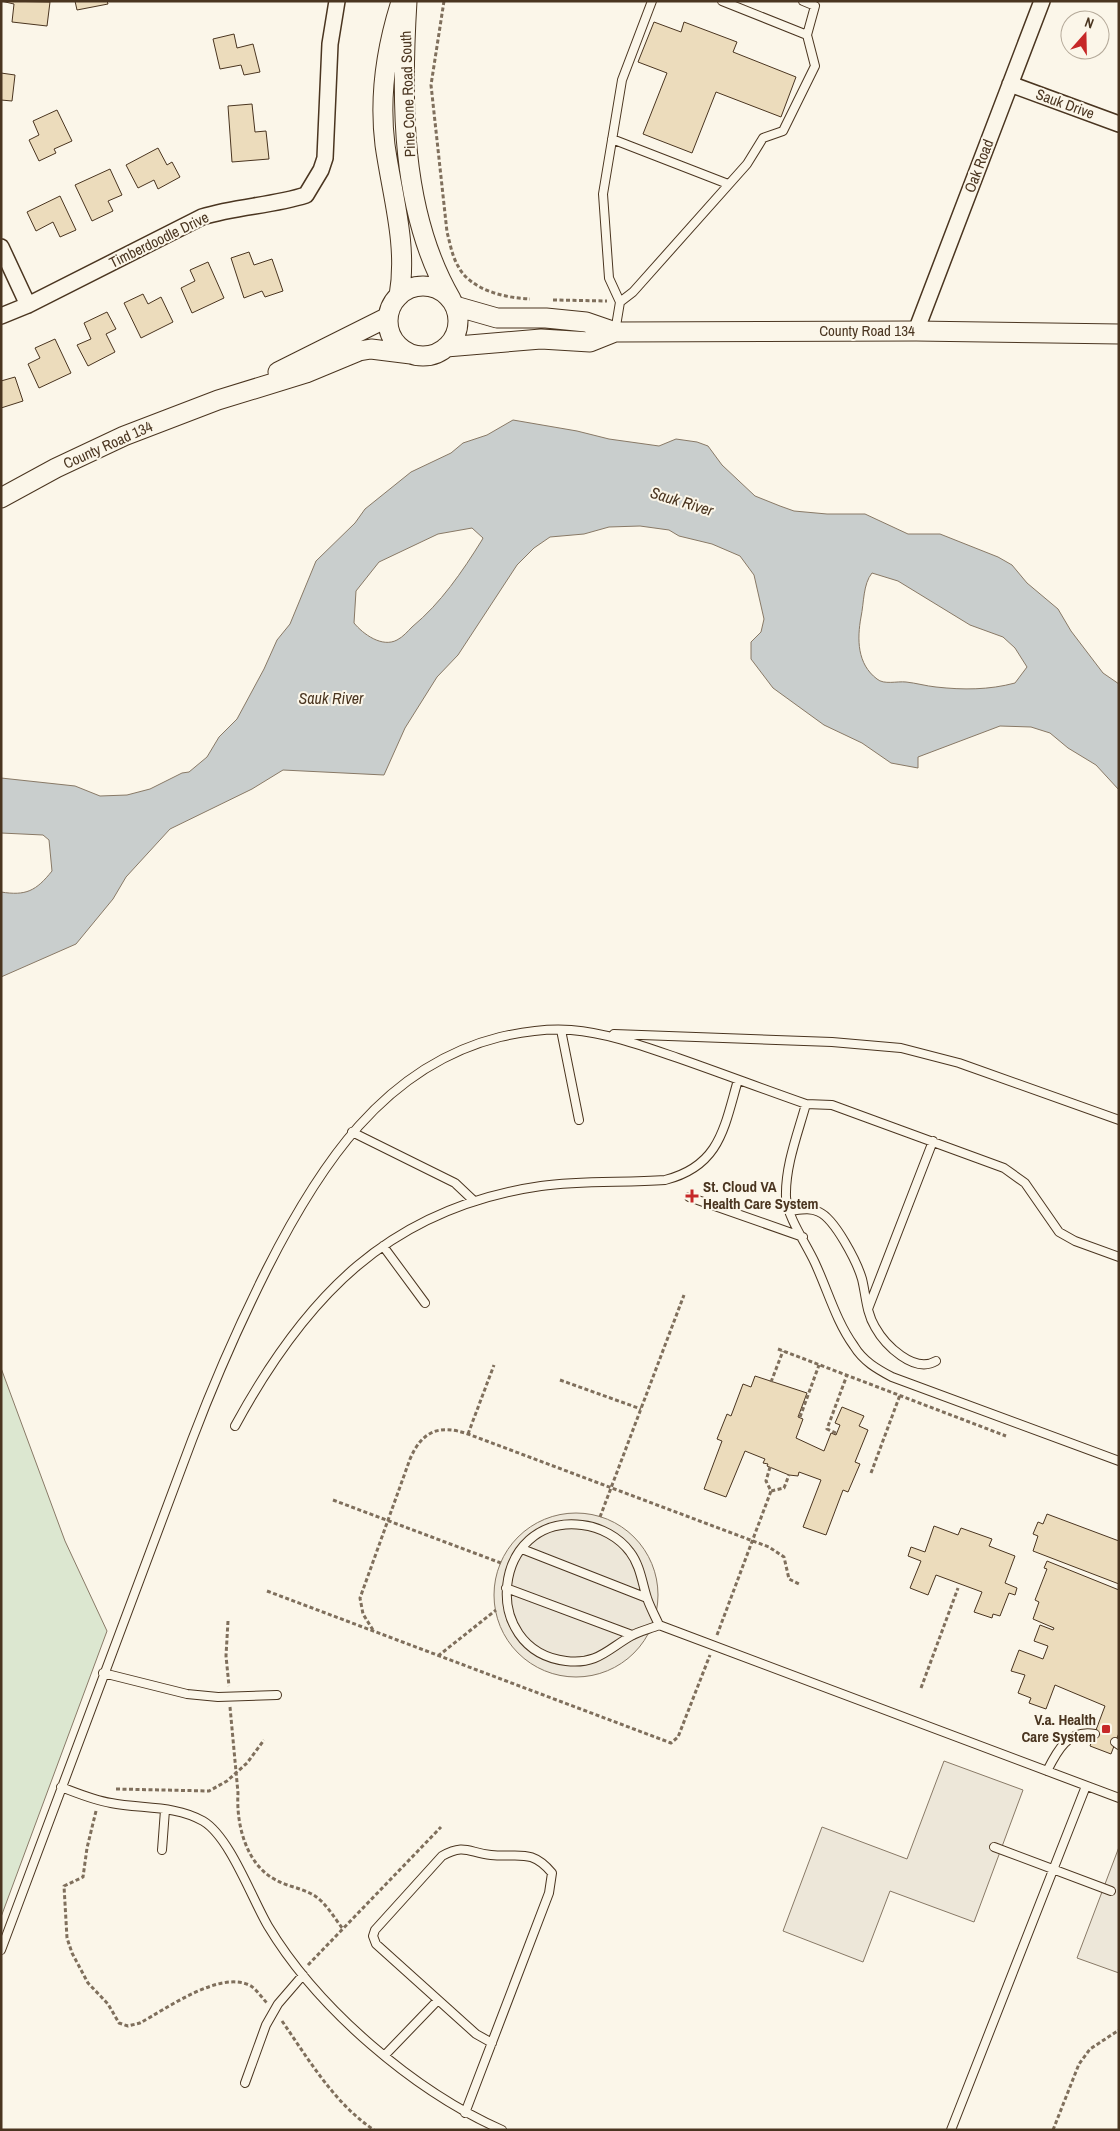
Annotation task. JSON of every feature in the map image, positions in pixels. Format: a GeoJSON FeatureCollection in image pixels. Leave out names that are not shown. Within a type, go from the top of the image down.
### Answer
{"type":"FeatureCollection","features":[{"type":"Feature","properties":{"kind":"street","name":"Timberdoodle Drive"},"geometry":{"type":"LineString","coordinates":[[1,316],[28,305],[202,217],[225,210],[289,200],[306,195],[321,170],[325,158],[330,44],[337,1]]}},
{"type":"Feature","properties":{"kind":"street","name":"Pine Cone Road South"},"geometry":{"type":"LineString","coordinates":[[399,296],[403,274],[403,251],[385,142],[384,91],[388,46],[401,1]]}},
{"type":"Feature","properties":{"kind":"street","name":"Pine Cone Road South"},"geometry":{"type":"LineString","coordinates":[[407,1],[406,120],[414,196],[430,257],[438,276],[453,302]]}},
{"type":"Feature","properties":{"kind":"street","name":"Oak Road"},"geometry":{"type":"LineString","coordinates":[[916,331],[1042,1]]}},
{"type":"Feature","properties":{"kind":"street","name":"Sauk Drive"},"geometry":{"type":"LineString","coordinates":[[1010,84],[1119,124]]}},
{"type":"Feature","properties":{"kind":"street"},"geometry":{"type":"LineString","coordinates":[[1,247],[28,305]]}},
{"type":"Feature","properties":{"kind":"street"},"geometry":{"type":"LineString","coordinates":[[427,286],[436,288],[453,302],[458,324],[452,341],[446,348],[430,355],[411,354],[396,343],[391,335],[388,317],[390,308],[399,296],[409,288],[427,286]]}},
{"type":"Feature","properties":{"kind":"street","name":"County Road 134"},"geometry":{"type":"LineString","coordinates":[[453,302],[497,318],[546,318],[586,322],[615,332],[916,331],[1119,334]]}},
{"type":"Feature","properties":{"kind":"street","name":"County Road 134"},"geometry":{"type":"LineString","coordinates":[[218,400],[388,317]]}},
{"type":"Feature","properties":{"kind":"street","name":"County Road 134"},"geometry":{"type":"LineString","coordinates":[[446,348],[541,338],[590,342],[615,332]]}},
{"type":"Feature","properties":{"kind":"street","name":"County Road 134"},"geometry":{"type":"LineString","coordinates":[[1,498],[56,468],[124,436],[218,400],[306,374],[359,351],[371,349],[411,354]]}},
{"type":"Feature","properties":{"kind":"lane"},"geometry":{"type":"LineString","coordinates":[[615,332],[620,302],[609,278],[603,194],[622,80],[652,1]]}},
{"type":"Feature","properties":{"kind":"lane"},"geometry":{"type":"LineString","coordinates":[[722,1],[807,35]]}},
{"type":"Feature","properties":{"kind":"lane"},"geometry":{"type":"LineString","coordinates":[[620,302],[633,292],[747,164],[763,138],[783,131],[815,66],[807,35],[815,6],[803,1]]}},
{"type":"Feature","properties":{"kind":"lane"},"geometry":{"type":"LineString","coordinates":[[612,139],[728,184]]}},
{"type":"Feature","properties":{"kind":"lane"},"geometry":{"type":"LineString","coordinates":[[561,1030],[579,1120]]}},
{"type":"Feature","properties":{"kind":"lane"},"geometry":{"type":"LineString","coordinates":[[1,1950],[220,1366],[270,1263],[305,1198],[335,1153],[352,1132],[380,1102],[406,1081],[460,1050],[511,1034],[561,1030],[600,1034],[832,1042],[901,1048],[959,1063],[1119,1120]]}},
{"type":"Feature","properties":{"kind":"lane"},"geometry":{"type":"LineString","coordinates":[[600,1034],[634,1043],[806,1104],[832,1105],[1004,1168],[1025,1183],[1059,1232],[1075,1241],[1119,1257]]}},
{"type":"Feature","properties":{"kind":"lane"},"geometry":{"type":"LineString","coordinates":[[235,1426],[283,1346],[308,1314],[333,1288],[383,1246],[412,1227],[458,1206],[474,1201],[541,1186],[665,1180],[684,1176],[702,1164],[715,1147],[726,1121],[738,1080]]}},
{"type":"Feature","properties":{"kind":"lane"},"geometry":{"type":"LineString","coordinates":[[806,1104],[786,1185],[789,1211],[803,1237],[842,1326],[854,1347],[870,1364],[892,1377],[1119,1461]]}},
{"type":"Feature","properties":{"kind":"lane"},"geometry":{"type":"LineString","coordinates":[[352,1132],[455,1183],[474,1201]]}},
{"type":"Feature","properties":{"kind":"lane"},"geometry":{"type":"LineString","coordinates":[[868,1309],[933,1141]]}},
{"type":"Feature","properties":{"kind":"lane"},"geometry":{"type":"LineString","coordinates":[[688,1197],[803,1237]]}},
{"type":"Feature","properties":{"kind":"lane"},"geometry":{"type":"LineString","coordinates":[[789,1211],[810,1209],[818,1211],[834,1225],[859,1270],[868,1309],[875,1328],[902,1356],[922,1365],[929,1365],[936,1361]]}},
{"type":"Feature","properties":{"kind":"lane"},"geometry":{"type":"LineString","coordinates":[[383,1246],[425,1303]]}},
{"type":"Feature","properties":{"kind":"lane"},"geometry":{"type":"LineString","coordinates":[[659,1625],[647,1598],[640,1572],[630,1552],[614,1536],[594,1526],[571,1524],[549,1528],[529,1540],[515,1557],[509,1571],[506,1601],[512,1623],[526,1642],[544,1655],[566,1661],[589,1660],[610,1652],[632,1635],[659,1625],[1119,1798]]}},
{"type":"Feature","properties":{"kind":"lane"},"geometry":{"type":"LineString","coordinates":[[522,1549],[647,1598]]}},
{"type":"Feature","properties":{"kind":"lane"},"geometry":{"type":"LineString","coordinates":[[506,1588],[632,1635]]}},
{"type":"Feature","properties":{"kind":"lane"},"geometry":{"type":"LineString","coordinates":[[104,1674],[187,1694],[230,1697],[277,1695]]}},
{"type":"Feature","properties":{"kind":"lane"},"geometry":{"type":"LineString","coordinates":[[1048,1771],[1066,1740],[1082,1733],[1095,1734]]}},
{"type":"Feature","properties":{"kind":"lane"},"geometry":{"type":"LineString","coordinates":[[950,2130],[1086,1786]]}},
{"type":"Feature","properties":{"kind":"lane"},"geometry":{"type":"LineString","coordinates":[[61,1787],[99,1800],[183,1813],[204,1822],[217,1834],[245,1879],[268,1926],[302,1974],[331,2006],[385,2055],[436,2094],[465,2112],[502,2130]]}},
{"type":"Feature","properties":{"kind":"lane"},"geometry":{"type":"LineString","coordinates":[[162,1850],[165,1810]]}},
{"type":"Feature","properties":{"kind":"lane"},"geometry":{"type":"LineString","coordinates":[[994,1847],[1111,1891]]}},
{"type":"Feature","properties":{"kind":"lane"},"geometry":{"type":"LineString","coordinates":[[465,2112],[492,2043],[553,1883],[552,1872],[536,1858],[522,1854],[490,1855],[464,1848],[452,1850],[442,1856],[375,1930],[373,1936],[376,1944],[438,2000],[476,2034],[492,2043]]}},
{"type":"Feature","properties":{"kind":"lane"},"geometry":{"type":"LineString","coordinates":[[245,2083],[263,2033],[274,2011],[302,1974]]}},
{"type":"Feature","properties":{"kind":"lane"},"geometry":{"type":"LineString","coordinates":[[385,2055],[438,2000]]}},
{"type":"Feature","properties":{"kind":"path"},"geometry":{"type":"LineString","coordinates":[[444,1],[431,85],[447,232],[453,253],[458,267],[481,288],[496,294],[531,299]]}},
{"type":"Feature","properties":{"kind":"path"},"geometry":{"type":"LineString","coordinates":[[551,300],[620,302]]}},
{"type":"Feature","properties":{"kind":"path"},"geometry":{"type":"LineString","coordinates":[[600,1518],[684,1295]]}},
{"type":"Feature","properties":{"kind":"path"},"geometry":{"type":"LineString","coordinates":[[778,1349],[1006,1436]]}},
{"type":"Feature","properties":{"kind":"path"},"geometry":{"type":"LineString","coordinates":[[771,1382],[783,1351]]}},
{"type":"Feature","properties":{"kind":"path"},"geometry":{"type":"LineString","coordinates":[[468,1434],[494,1365]]}},
{"type":"Feature","properties":{"kind":"path"},"geometry":{"type":"LineString","coordinates":[[800,1417],[819,1365]]}},
{"type":"Feature","properties":{"kind":"path"},"geometry":{"type":"LineString","coordinates":[[836,1434],[827,1429],[847,1375]]}},
{"type":"Feature","properties":{"kind":"path"},"geometry":{"type":"LineString","coordinates":[[560,1380],[641,1409]]}},
{"type":"Feature","properties":{"kind":"path"},"geometry":{"type":"LineString","coordinates":[[871,1473],[900,1395]]}},
{"type":"Feature","properties":{"kind":"path"},"geometry":{"type":"LineString","coordinates":[[374,1632],[363,1614],[360,1598],[387,1521],[419,1440],[426,1435],[448,1430],[468,1434],[779,1552],[784,1557],[789,1579],[801,1585]]}},
{"type":"Feature","properties":{"kind":"path"},"geometry":{"type":"LineString","coordinates":[[267,1591],[671,1743],[678,1737],[771,1492],[766,1481],[770,1467]]}},
{"type":"Feature","properties":{"kind":"path"},"geometry":{"type":"LineString","coordinates":[[771,1492],[784,1488],[789,1475]]}},
{"type":"Feature","properties":{"kind":"path"},"geometry":{"type":"LineString","coordinates":[[333,1500],[501,1563]]}},
{"type":"Feature","properties":{"kind":"path"},"geometry":{"type":"LineString","coordinates":[[921,1688],[958,1588]]}},
{"type":"Feature","properties":{"kind":"path"},"geometry":{"type":"LineString","coordinates":[[438,1656],[496,1610]]}},
{"type":"Feature","properties":{"kind":"path"},"geometry":{"type":"LineString","coordinates":[[228,1621],[226,1656],[238,1793],[237,1807],[242,1833],[257,1866],[274,1879],[318,1898],[342,1929]]}},
{"type":"Feature","properties":{"kind":"path"},"geometry":{"type":"LineString","coordinates":[[116,1789],[209,1791],[235,1774],[256,1754],[264,1740]]}},
{"type":"Feature","properties":{"kind":"path"},"geometry":{"type":"LineString","coordinates":[[99,1800],[87,1848],[83,1877],[64,1886],[67,1938],[79,1968],[88,1983],[108,2004],[119,2023],[128,2026],[140,2023],[212,1985],[226,1981],[251,1986],[274,2011],[320,2077],[360,2120],[374,2130]]}},
{"type":"Feature","properties":{"kind":"path"},"geometry":{"type":"LineString","coordinates":[[302,1974],[342,1929],[441,1827]]}},
{"type":"Feature","properties":{"kind":"path"},"geometry":{"type":"LineString","coordinates":[[1053,2130],[1079,2064],[1090,2049],[1119,2030]]}},
{"type":"Feature","properties":{"kind":"green space"},"geometry":{"type":"Polygon","coordinates":[[[1,1368],[65,1541],[107,1631],[1,1917],[1,1368]]]}},
{"type":"Feature","properties":{"kind":"shaded area"},"geometry":{"type":"Polygon","coordinates":[[[576,1513],[600,1517],[621,1527],[634,1537],[644,1550],[654,1571],[658,1595],[654,1619],[644,1640],[634,1653],[621,1663],[600,1673],[576,1677],[552,1673],[531,1663],[518,1653],[508,1640],[498,1619],[494,1595],[498,1571],[508,1550],[518,1537],[531,1527],[552,1517],[576,1513]]]}},
{"type":"Feature","properties":{"kind":"shaded area"},"geometry":{"type":"Polygon","coordinates":[[[944,1761],[1023,1790],[974,1922],[890,1891],[863,1962],[783,1931],[822,1827],[907,1859],[944,1761]]]}},
{"type":"Feature","properties":{"kind":"shaded area"},"geometry":{"type":"Polygon","coordinates":[[[1119,1847],[1119,1973],[1077,1958],[1119,1847]]]}},
{"type":"Feature","properties":{"kind":"water","name":"Sauk River"},"geometry":{"type":"Polygon","coordinates":[[[513,420],[577,431],[609,439],[659,446],[676,439],[697,442],[708,446],[722,465],[755,496],[780,506],[794,511],[827,514],[865,514],[908,534],[940,534],[998,557],[1012,565],[1027,583],[1058,609],[1071,631],[1103,673],[1119,684],[1119,790],[1096,765],[1068,748],[1050,733],[1031,727],[1000,726],[918,757],[918,768],[891,763],[862,743],[824,725],[773,688],[751,659],[751,642],[761,632],[764,619],[754,575],[740,556],[712,544],[679,536],[669,530],[640,526],[609,527],[584,534],[550,537],[534,548],[517,565],[458,655],[437,677],[405,728],[384,775],[283,770],[252,789],[170,829],[126,877],[113,899],[76,944],[1,977],[1,892],[17,893],[30,890],[41,883],[52,871],[49,840],[43,835],[1,833],[1,778],[75,786],[100,796],[127,795],[150,789],[182,773],[189,772],[207,757],[219,737],[237,719],[264,669],[277,640],[290,624],[316,561],[355,523],[365,509],[411,472],[451,453],[463,443],[487,435],[513,420]],[[472,528],[438,534],[379,562],[356,591],[354,623],[373,639],[379,641],[391,642],[401,637],[423,618],[442,597],[474,552],[483,538],[472,528]],[[872,573],[864,594],[859,642],[862,659],[870,673],[880,681],[906,682],[946,688],[986,688],[1015,683],[1027,667],[1015,648],[1003,637],[970,625],[898,581],[872,573]]]}},
{"type":"Feature","properties":{"kind":"building"},"geometry":{"type":"Polygon","coordinates":[[[1,1],[50,2],[47,26],[12,22],[14,4],[1,1]]]}},
{"type":"Feature","properties":{"kind":"building"},"geometry":{"type":"Polygon","coordinates":[[[75,1],[107,1],[108,4],[77,10],[75,1]]]}},
{"type":"Feature","properties":{"kind":"building"},"geometry":{"type":"Polygon","coordinates":[[[654,22],[681,32],[684,22],[737,42],[733,52],[796,77],[781,117],[716,92],[692,153],[643,134],[667,73],[638,62],[654,22]]]}},
{"type":"Feature","properties":{"kind":"building"},"geometry":{"type":"Polygon","coordinates":[[[234,34],[237,48],[253,44],[260,72],[244,75],[241,65],[220,69],[213,39],[234,34]]]}},
{"type":"Feature","properties":{"kind":"building"},"geometry":{"type":"Polygon","coordinates":[[[1,73],[15,75],[12,101],[1,100],[1,73]]]}},
{"type":"Feature","properties":{"kind":"building"},"geometry":{"type":"Polygon","coordinates":[[[252,104],[255,132],[266,131],[269,159],[232,162],[228,106],[252,104]]]}},
{"type":"Feature","properties":{"kind":"building"},"geometry":{"type":"Polygon","coordinates":[[[57,110],[72,141],[54,149],[56,153],[39,161],[29,140],[39,135],[33,121],[57,110]]]}},
{"type":"Feature","properties":{"kind":"building"},"geometry":{"type":"Polygon","coordinates":[[[158,148],[167,165],[172,162],[180,177],[158,189],[154,180],[138,188],[126,165],[158,148]]]}},
{"type":"Feature","properties":{"kind":"building"},"geometry":{"type":"Polygon","coordinates":[[[110,169],[122,195],[108,201],[113,211],[92,221],[75,185],[110,169]]]}},
{"type":"Feature","properties":{"kind":"building"},"geometry":{"type":"Polygon","coordinates":[[[60,196],[76,230],[60,237],[53,222],[36,231],[27,212],[60,196]]]}},
{"type":"Feature","properties":{"kind":"building"},"geometry":{"type":"Polygon","coordinates":[[[249,252],[254,265],[272,259],[283,291],[265,297],[262,291],[244,298],[231,258],[249,252]]]}},
{"type":"Feature","properties":{"kind":"building"},"geometry":{"type":"Polygon","coordinates":[[[208,262],[224,298],[192,313],[181,288],[195,281],[190,270],[208,262]]]}},
{"type":"Feature","properties":{"kind":"building"},"geometry":{"type":"Polygon","coordinates":[[[143,294],[148,304],[161,297],[173,322],[141,338],[124,303],[143,294]]]}},
{"type":"Feature","properties":{"kind":"building"},"geometry":{"type":"Polygon","coordinates":[[[107,312],[116,329],[106,334],[115,352],[88,366],[77,345],[91,339],[84,323],[107,312]]]}},
{"type":"Feature","properties":{"kind":"building"},"geometry":{"type":"Polygon","coordinates":[[[55,339],[71,373],[39,388],[28,364],[40,358],[35,348],[55,339]]]}},
{"type":"Feature","properties":{"kind":"building"},"geometry":{"type":"Polygon","coordinates":[[[15,377],[23,401],[1,408],[1,381],[15,377]]]}},
{"type":"Feature","properties":{"kind":"building"},"geometry":{"type":"Polygon","coordinates":[[[755,1376],[807,1393],[798,1417],[803,1419],[796,1438],[824,1451],[831,1433],[836,1435],[840,1425],[835,1423],[842,1407],[864,1416],[859,1426],[868,1430],[855,1462],[860,1464],[848,1492],[843,1490],[826,1535],[803,1527],[821,1480],[799,1472],[798,1476],[789,1475],[767,1466],[768,1464],[763,1463],[765,1459],[745,1451],[726,1497],[704,1489],[722,1441],[717,1439],[727,1414],[731,1416],[743,1384],[751,1387],[755,1376]]]}},
{"type":"Feature","properties":{"kind":"building"},"geometry":{"type":"Polygon","coordinates":[[[1047,1514],[1119,1541],[1119,1584],[1033,1551],[1038,1536],[1033,1534],[1038,1522],[1043,1524],[1047,1514]]]}},
{"type":"Feature","properties":{"kind":"building"},"geometry":{"type":"Polygon","coordinates":[[[934,1526],[958,1535],[961,1528],[992,1539],[989,1546],[1015,1556],[1005,1583],[1017,1588],[1015,1595],[1009,1593],[1000,1616],[993,1614],[992,1618],[974,1612],[982,1592],[936,1575],[928,1595],[910,1588],[921,1561],[908,1556],[911,1547],[925,1552],[934,1526]]]}},
{"type":"Feature","properties":{"kind":"building"},"geometry":{"type":"Polygon","coordinates":[[[1047,1561],[1119,1590],[1119,1733],[1111,1754],[1090,1746],[1105,1706],[1055,1685],[1046,1709],[1029,1703],[1031,1698],[1018,1693],[1025,1675],[1011,1671],[1019,1650],[1043,1659],[1048,1646],[1034,1641],[1040,1625],[1053,1630],[1054,1628],[1033,1619],[1039,1602],[1035,1600],[1047,1569],[1044,1568],[1047,1561]]]}},
{"type":"Feature","properties":{"kind":"place","name":"St. Cloud VA Health Care System"},"geometry":{"type":"Point","coordinates":[692,1196]}},
{"type":"Feature","properties":{"kind":"place","name":"V.a. Health Care System"},"geometry":{"type":"Point","coordinates":[1106,1729]}}]}
